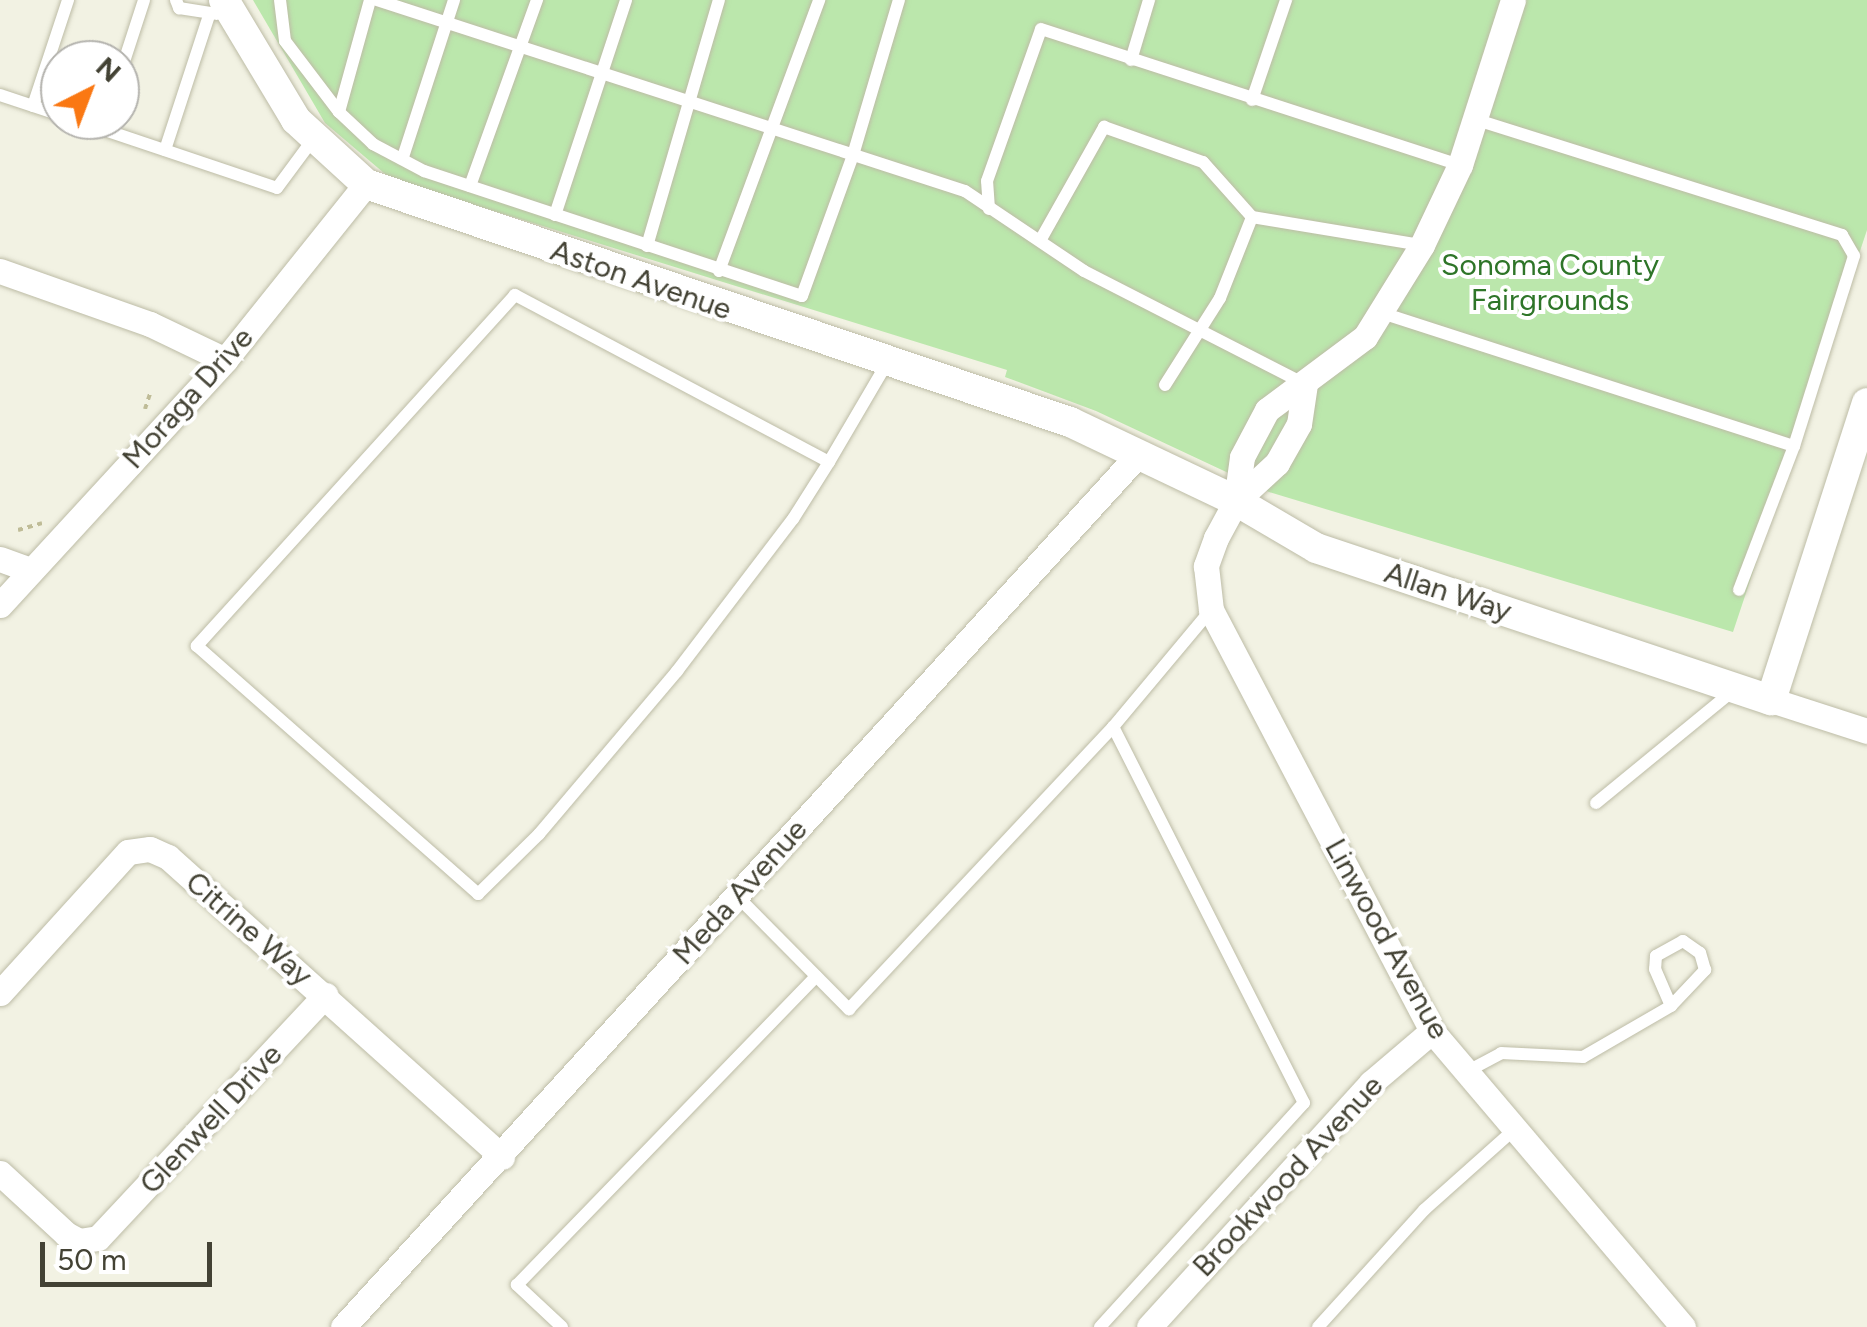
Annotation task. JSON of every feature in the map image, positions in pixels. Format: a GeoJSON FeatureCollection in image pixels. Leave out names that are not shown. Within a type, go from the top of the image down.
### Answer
{"type":"FeatureCollection","features":[{"type":"Feature","properties":{"kind":"street","name":"Linwood Avenue"},"geometry":{"type":"LineString","coordinates":[[1514,0],[1460,165],[1422,245],[1365,337],[1267,410],[1242,457],[1236,500],[1206,566],[1212,610],[1432,1031],[1683,1327]]}},
{"type":"Feature","properties":{"kind":"street","name":"Aston Avenue"},"geometry":{"type":"LineString","coordinates":[[221,9],[280,99],[314,138],[366,184],[1070,422],[1136,456]]}},
{"type":"Feature","properties":{"kind":"street","name":"Moraga Drive"},"geometry":{"type":"LineString","coordinates":[[0,605],[225,360],[366,184]]}},
{"type":"Feature","properties":{"kind":"street"},"geometry":{"type":"LineString","coordinates":[[0,271],[150,324],[225,360]]}},
{"type":"Feature","properties":{"kind":"street"},"geometry":{"type":"LineString","coordinates":[[1867,403],[1771,700],[1867,731]]}},
{"type":"Feature","properties":{"kind":"street","name":"Allan Way"},"geometry":{"type":"LineString","coordinates":[[1136,456],[1236,500],[1316,548],[1771,700]]}},
{"type":"Feature","properties":{"kind":"street","name":"Meda Avenue"},"geometry":{"type":"LineString","coordinates":[[343,1327],[502,1157],[1136,456]]}},
{"type":"Feature","properties":{"kind":"street"},"geometry":{"type":"LineString","coordinates":[[0,559],[32,570]]}},
{"type":"Feature","properties":{"kind":"street","name":"Citrine Way"},"geometry":{"type":"LineString","coordinates":[[0,993],[128,852],[150,848],[325,995],[502,1157]]}},
{"type":"Feature","properties":{"kind":"street","name":"Glenwell Drive"},"geometry":{"type":"LineString","coordinates":[[0,1173],[66,1234],[79,1241],[98,1238],[325,995]]}},
{"type":"Feature","properties":{"kind":"street","name":"Brookwood Avenue"},"geometry":{"type":"LineString","coordinates":[[1149,1327],[1372,1083],[1432,1031]]}},
{"type":"Feature","properties":{"kind":"lane"},"geometry":{"type":"LineString","coordinates":[[34,106],[68,0]]}},
{"type":"Feature","properties":{"kind":"lane"},"geometry":{"type":"LineString","coordinates":[[131,40],[144,0]]}},
{"type":"Feature","properties":{"kind":"lane"},"geometry":{"type":"LineString","coordinates":[[166,150],[221,9],[179,8],[176,0]]}},
{"type":"Feature","properties":{"kind":"lane"},"geometry":{"type":"LineString","coordinates":[[280,0],[285,41],[339,112],[373,144],[470,186],[802,296],[853,155],[899,0]]}},
{"type":"Feature","properties":{"kind":"lane"},"geometry":{"type":"LineString","coordinates":[[339,112],[373,0],[965,192],[1084,271],[1305,384]]}},
{"type":"Feature","properties":{"kind":"lane"},"geometry":{"type":"LineString","coordinates":[[402,157],[454,0]]}},
{"type":"Feature","properties":{"kind":"lane"},"geometry":{"type":"LineString","coordinates":[[470,186],[536,0]]}},
{"type":"Feature","properties":{"kind":"lane"},"geometry":{"type":"LineString","coordinates":[[554,215],[626,0]]}},
{"type":"Feature","properties":{"kind":"lane"},"geometry":{"type":"LineString","coordinates":[[647,246],[719,0]]}},
{"type":"Feature","properties":{"kind":"lane"},"geometry":{"type":"LineString","coordinates":[[720,271],[819,0]]}},
{"type":"Feature","properties":{"kind":"lane"},"geometry":{"type":"LineString","coordinates":[[1131,60],[1149,0]]}},
{"type":"Feature","properties":{"kind":"lane"},"geometry":{"type":"LineString","coordinates":[[1252,100],[1286,0]]}},
{"type":"Feature","properties":{"kind":"lane"},"geometry":{"type":"LineString","coordinates":[[989,209],[987,181],[1042,30],[1460,165]]}},
{"type":"Feature","properties":{"kind":"lane"},"geometry":{"type":"LineString","coordinates":[[0,95],[40,108]]}},
{"type":"Feature","properties":{"kind":"lane"},"geometry":{"type":"LineString","coordinates":[[1474,119],[1842,235],[1854,256],[1794,446],[1738,590]]}},
{"type":"Feature","properties":{"kind":"lane"},"geometry":{"type":"LineString","coordinates":[[1040,240],[1104,127],[1203,162],[1252,217],[1422,245]]}},
{"type":"Feature","properties":{"kind":"lane"},"geometry":{"type":"LineString","coordinates":[[140,140],[277,188],[314,138]]}},
{"type":"Feature","properties":{"kind":"lane"},"geometry":{"type":"LineString","coordinates":[[1164,385],[1220,298],[1252,217]]}},
{"type":"Feature","properties":{"kind":"lane"},"geometry":{"type":"LineString","coordinates":[[828,462],[515,294],[196,646],[478,894],[539,834],[676,671],[828,462],[887,363]]}},
{"type":"Feature","properties":{"kind":"lane"},"geometry":{"type":"LineString","coordinates":[[1382,313],[1794,446]]}},
{"type":"Feature","properties":{"kind":"lane"},"geometry":{"type":"LineString","coordinates":[[736,895],[849,1008],[1114,727],[1212,610]]}},
{"type":"Feature","properties":{"kind":"lane"},"geometry":{"type":"LineString","coordinates":[[1596,803],[1736,688]]}},
{"type":"Feature","properties":{"kind":"lane"},"geometry":{"type":"LineString","coordinates":[[1100,1327],[1304,1103],[1114,727]]}},
{"type":"Feature","properties":{"kind":"lane"},"geometry":{"type":"LineString","coordinates":[[1466,1072],[1502,1052],[1584,1057],[1671,1006],[1705,970],[1700,954],[1684,941],[1656,956],[1655,970],[1671,1006]]}},
{"type":"Feature","properties":{"kind":"lane"},"geometry":{"type":"LineString","coordinates":[[562,1327],[517,1284],[816,976]]}},
{"type":"Feature","properties":{"kind":"lane"},"geometry":{"type":"LineString","coordinates":[[1318,1327],[1424,1210],[1514,1128]]}},
{"type":"Feature","properties":{"kind":"green space","name":"Sonoma County Fairgrounds"},"geometry":{"type":"Polygon","coordinates":[[[253,0],[1867,0],[1867,230],[1733,632],[1269,492],[1096,411],[1005,377],[1007,370],[391,179],[325,123],[253,0]]]}}]}
